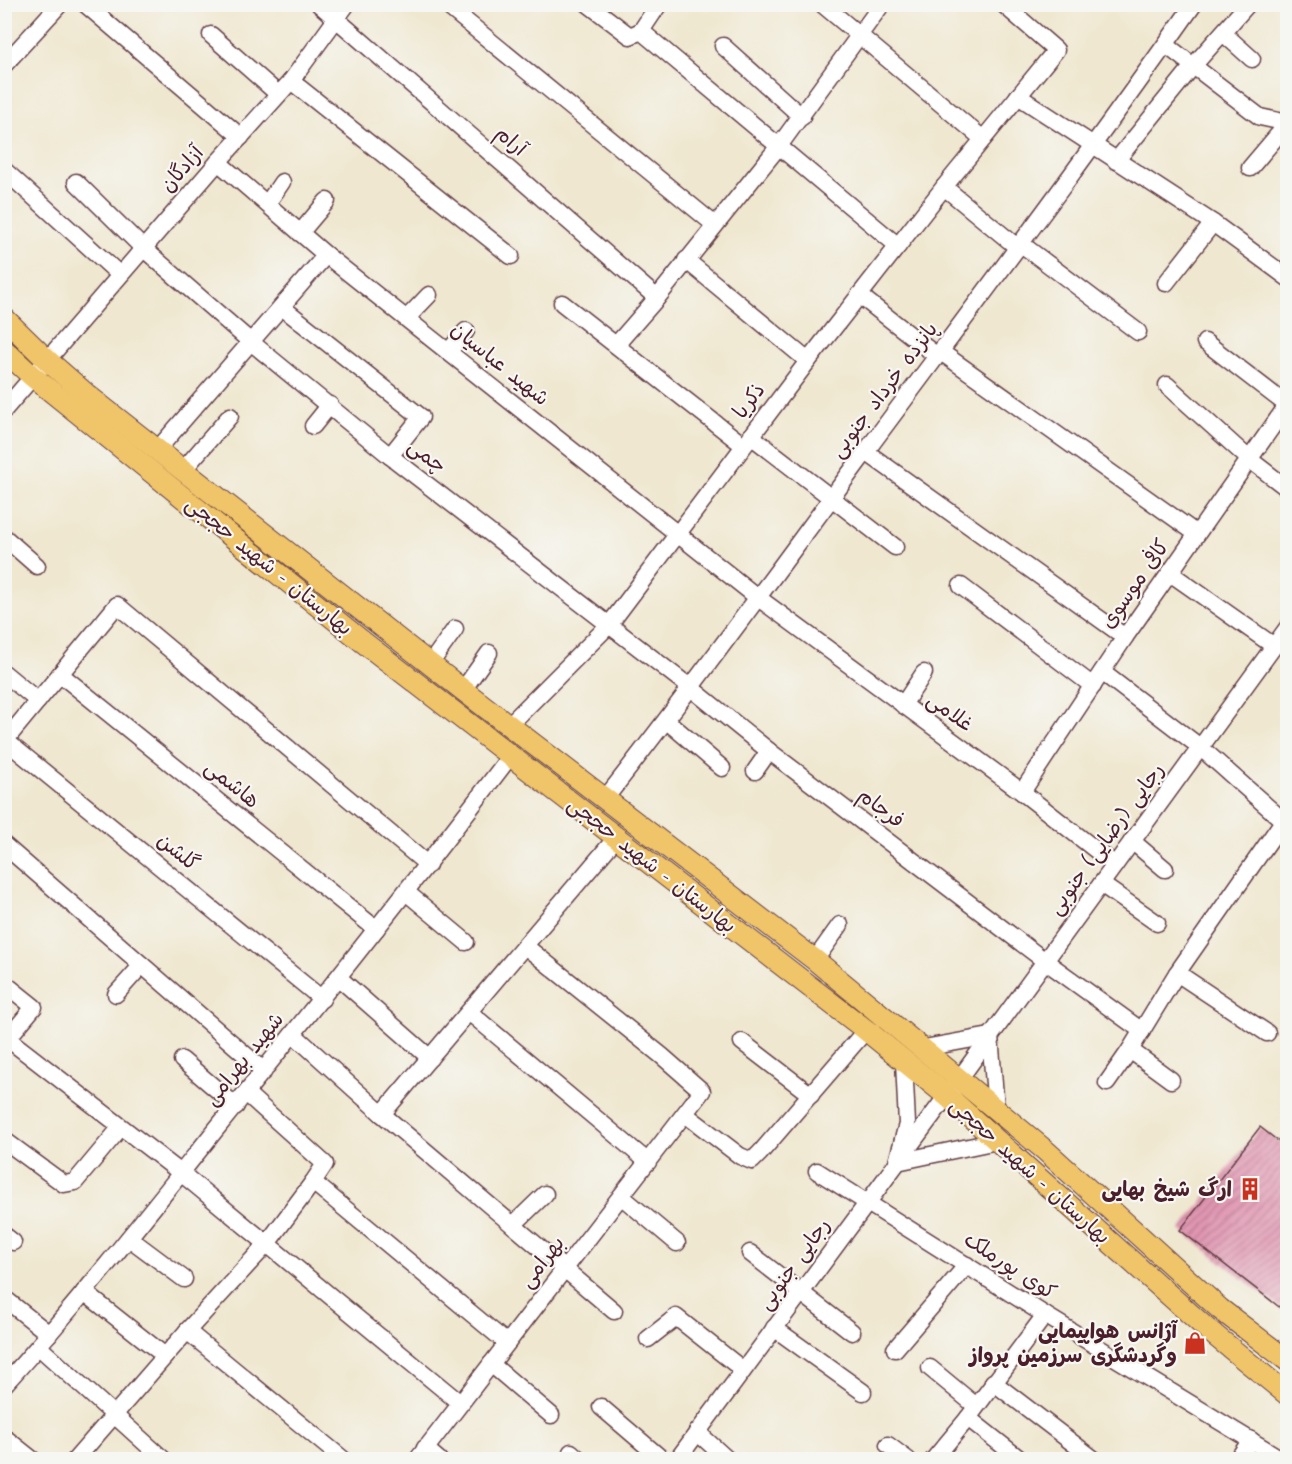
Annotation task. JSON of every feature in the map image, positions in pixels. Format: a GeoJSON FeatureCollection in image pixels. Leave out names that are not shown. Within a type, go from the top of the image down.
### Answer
{"type":"FeatureCollection","features":[{"type":"Feature","properties":{"kind":"main road","name":"بهارستان - شهید حججی"},"geometry":{"type":"LineString","coordinates":[[4,318],[47,360],[86,393],[604,800],[815,960],[924,1048],[1046,1151],[1221,1309],[1287,1361]]}},
{"type":"Feature","properties":{"kind":"main road","name":"بهارستان - شهید حججی"},"geometry":{"type":"LineString","coordinates":[[4,350],[32,376],[363,642],[946,1095],[1207,1329],[1287,1395]]}},
{"type":"Feature","properties":{"kind":"main road"},"geometry":{"type":"LineString","coordinates":[[590,818],[604,800]]}},
{"type":"Feature","properties":{"kind":"main road"},"geometry":{"type":"LineString","coordinates":[[869,1033],[884,1030],[887,1019]]}},
{"type":"Feature","properties":{"kind":"main road"},"geometry":{"type":"LineString","coordinates":[[1030,1171],[1027,1158],[1030,1154],[1040,1149],[1046,1151]]}},
{"type":"Feature","properties":{"kind":"street"},"geometry":{"type":"LineString","coordinates":[[6,60],[60,4]]}},
{"type":"Feature","properties":{"kind":"street"},"geometry":{"type":"LineString","coordinates":[[85,4],[241,137]]}},
{"type":"Feature","properties":{"kind":"street","name":"آرام"},"geometry":{"type":"LineString","coordinates":[[319,4],[657,298]]}},
{"type":"Feature","properties":{"kind":"street","name":"آزادگان"},"geometry":{"type":"LineString","coordinates":[[4,410],[291,81],[347,4]]}},
{"type":"Feature","properties":{"kind":"street"},"geometry":{"type":"LineString","coordinates":[[445,4],[715,225]]}},
{"type":"Feature","properties":{"kind":"street"},"geometry":{"type":"LineString","coordinates":[[588,4],[630,36],[641,31],[659,4]]}},
{"type":"Feature","properties":{"kind":"street"},"geometry":{"type":"LineString","coordinates":[[822,4],[983,140]]}},
{"type":"Feature","properties":{"kind":"street","name":"ذکریا"},"geometry":{"type":"LineString","coordinates":[[509,725],[609,625],[676,533],[859,295],[1056,50],[1003,4]]}},
{"type":"Feature","properties":{"kind":"street","name":"پانزده خرداد جنوبی"},"geometry":{"type":"LineString","coordinates":[[604,800],[667,721],[757,597],[1094,147],[1194,4]]}},
{"type":"Feature","properties":{"kind":"street"},"geometry":{"type":"LineString","coordinates":[[1116,161],[1193,66],[1248,4]]}},
{"type":"Feature","properties":{"kind":"street"},"geometry":{"type":"LineString","coordinates":[[616,345],[657,298],[802,117],[860,36],[879,5]]}},
{"type":"Feature","properties":{"kind":"street"},"geometry":{"type":"LineString","coordinates":[[641,31],[898,246]]}},
{"type":"Feature","properties":{"kind":"street"},"geometry":{"type":"LineString","coordinates":[[1223,33],[1252,60]]}},
{"type":"Feature","properties":{"kind":"street"},"geometry":{"type":"LineString","coordinates":[[211,34],[278,94]]}},
{"type":"Feature","properties":{"kind":"street"},"geometry":{"type":"LineString","coordinates":[[1166,45],[1260,117],[1287,123],[1250,168]]}},
{"type":"Feature","properties":{"kind":"street"},"geometry":{"type":"LineString","coordinates":[[723,46],[802,117]]}},
{"type":"Feature","properties":{"kind":"street"},"geometry":{"type":"LineString","coordinates":[[291,81],[511,256]]}},
{"type":"Feature","properties":{"kind":"street"},"geometry":{"type":"LineString","coordinates":[[1018,96],[1213,224],[1287,278]]}},
{"type":"Feature","properties":{"kind":"street","name":"شهید عباسیان"},"geometry":{"type":"LineString","coordinates":[[218,162],[326,255],[757,597]]}},
{"type":"Feature","properties":{"kind":"street"},"geometry":{"type":"LineString","coordinates":[[4,170],[120,275]]}},
{"type":"Feature","properties":{"kind":"street"},"geometry":{"type":"LineString","coordinates":[[267,204],[282,182]]}},
{"type":"Feature","properties":{"kind":"street","name":"چمی"},"geometry":{"type":"LineString","coordinates":[[76,183],[144,249],[252,343],[390,456],[691,688]]}},
{"type":"Feature","properties":{"kind":"street"},"geometry":{"type":"LineString","coordinates":[[944,187],[1138,332]]}},
{"type":"Feature","properties":{"kind":"street"},"geometry":{"type":"LineString","coordinates":[[300,233],[327,201]]}},
{"type":"Feature","properties":{"kind":"street"},"geometry":{"type":"LineString","coordinates":[[1166,283],[1213,224]]}},
{"type":"Feature","properties":{"kind":"street"},"geometry":{"type":"LineString","coordinates":[[158,450],[283,308],[326,255]]}},
{"type":"Feature","properties":{"kind":"street"},"geometry":{"type":"LineString","coordinates":[[686,260],[808,361]]}},
{"type":"Feature","properties":{"kind":"street"},"geometry":{"type":"LineString","coordinates":[[407,318],[429,295]]}},
{"type":"Feature","properties":{"kind":"street"},"geometry":{"type":"LineString","coordinates":[[859,295],[939,354],[1197,534]]}},
{"type":"Feature","properties":{"kind":"street"},"geometry":{"type":"LineString","coordinates":[[562,303],[747,441],[895,547]]}},
{"type":"Feature","properties":{"kind":"street"},"geometry":{"type":"LineString","coordinates":[[283,308],[421,417],[390,456]]}},
{"type":"Feature","properties":{"kind":"street"},"geometry":{"type":"LineString","coordinates":[[448,352],[466,331]]}},
{"type":"Feature","properties":{"kind":"street"},"geometry":{"type":"LineString","coordinates":[[1205,342],[1287,405]]}},
{"type":"Feature","properties":{"kind":"street"},"geometry":{"type":"LineString","coordinates":[[1167,385],[1248,459],[1287,489]]}},
{"type":"Feature","properties":{"kind":"street"},"geometry":{"type":"LineString","coordinates":[[313,426],[330,405]]}},
{"type":"Feature","properties":{"kind":"street","name":"کافی موسوی"},"geometry":{"type":"LineString","coordinates":[[1022,792],[1125,637],[1287,405]]}},
{"type":"Feature","properties":{"kind":"street"},"geometry":{"type":"LineString","coordinates":[[184,469],[230,416]]}},
{"type":"Feature","properties":{"kind":"street"},"geometry":{"type":"LineString","coordinates":[[866,452],[1125,637]]}},
{"type":"Feature","properties":{"kind":"street"},"geometry":{"type":"LineString","coordinates":[[4,537],[37,566]]}},
{"type":"Feature","properties":{"kind":"street"},"geometry":{"type":"LineString","coordinates":[[1170,573],[1274,646]]}},
{"type":"Feature","properties":{"kind":"street"},"geometry":{"type":"LineString","coordinates":[[961,586],[1093,686]]}},
{"type":"Feature","properties":{"kind":"street","name":"غلامی"},"geometry":{"type":"LineString","coordinates":[[757,597],[1022,792],[1115,865]]}},
{"type":"Feature","properties":{"kind":"street"},"geometry":{"type":"LineString","coordinates":[[5,742],[117,605],[428,865]]}},
{"type":"Feature","properties":{"kind":"street","name":"رجایی (رضایی) جنوبی"},"geometry":{"type":"LineString","coordinates":[[946,1095],[1287,627]]}},
{"type":"Feature","properties":{"kind":"street"},"geometry":{"type":"LineString","coordinates":[[430,664],[455,628]]}},
{"type":"Feature","properties":{"kind":"street"},"geometry":{"type":"LineString","coordinates":[[463,690],[489,653]]}},
{"type":"Feature","properties":{"kind":"street"},"geometry":{"type":"LineString","coordinates":[[1102,672],[1200,747],[1286,820],[1178,973],[1107,1083]]}},
{"type":"Feature","properties":{"kind":"street"},"geometry":{"type":"LineString","coordinates":[[4,673],[38,701]]}},
{"type":"Feature","properties":{"kind":"street"},"geometry":{"type":"LineString","coordinates":[[903,705],[924,673]]}},
{"type":"Feature","properties":{"kind":"street","name":"هاشمی"},"geometry":{"type":"LineString","coordinates":[[60,674],[376,929]]}},
{"type":"Feature","properties":{"kind":"street","name":"فرجام"},"geometry":{"type":"LineString","coordinates":[[691,688],[769,751],[1045,961],[1142,1031]]}},
{"type":"Feature","properties":{"kind":"street"},"geometry":{"type":"LineString","coordinates":[[667,721],[722,768]]}},
{"type":"Feature","properties":{"kind":"street","name":"گلشن"},"geometry":{"type":"LineString","coordinates":[[5,742],[322,999]]}},
{"type":"Feature","properties":{"kind":"street"},"geometry":{"type":"LineString","coordinates":[[755,771],[769,751]]}},
{"type":"Feature","properties":{"kind":"street","name":"شهید بهرامی"},"geometry":{"type":"LineString","coordinates":[[4,1385],[50,1334],[339,978],[511,755]]}},
{"type":"Feature","properties":{"kind":"street"},"geometry":{"type":"LineString","coordinates":[[382,1114],[616,838]]}},
{"type":"Feature","properties":{"kind":"street"},"geometry":{"type":"LineString","coordinates":[[1132,841],[1166,869]]}},
{"type":"Feature","properties":{"kind":"street"},"geometry":{"type":"LineString","coordinates":[[4,845],[264,1071]]}},
{"type":"Feature","properties":{"kind":"street"},"geometry":{"type":"LineString","coordinates":[[1101,884],[1157,923]]}},
{"type":"Feature","properties":{"kind":"street"},"geometry":{"type":"LineString","coordinates":[[406,892],[466,942]]}},
{"type":"Feature","properties":{"kind":"street"},"geometry":{"type":"LineString","coordinates":[[815,960],[840,925]]}},
{"type":"Feature","properties":{"kind":"street","name":"بهرامی"},"geometry":{"type":"LineString","coordinates":[[421,1454],[702,1091],[525,946]]}},
{"type":"Feature","properties":{"kind":"street"},"geometry":{"type":"LineString","coordinates":[[116,994],[142,965]]}},
{"type":"Feature","properties":{"kind":"street"},"geometry":{"type":"LineString","coordinates":[[1178,973],[1267,1033]]}},
{"type":"Feature","properties":{"kind":"street"},"geometry":{"type":"LineString","coordinates":[[339,978],[430,1058]]}},
{"type":"Feature","properties":{"kind":"street"},"geometry":{"type":"LineString","coordinates":[[4,983],[34,1007],[6,1041],[181,1173],[460,1403]]}},
{"type":"Feature","properties":{"kind":"street"},"geometry":{"type":"LineString","coordinates":[[469,1012],[648,1162]]}},
{"type":"Feature","properties":{"kind":"street"},"geometry":{"type":"LineString","coordinates":[[685,1114],[740,1156],[752,1161],[869,1033]]}},
{"type":"Feature","properties":{"kind":"street"},"geometry":{"type":"LineString","coordinates":[[293,1034],[382,1114],[614,1311]]}},
{"type":"Feature","properties":{"kind":"street"},"geometry":{"type":"LineString","coordinates":[[924,1048],[990,1036],[996,1108]]}},
{"type":"Feature","properties":{"kind":"street"},"geometry":{"type":"LineString","coordinates":[[742,1042],[811,1095]]}},
{"type":"Feature","properties":{"kind":"street"},"geometry":{"type":"LineString","coordinates":[[1130,1050],[1171,1080]]}},
{"type":"Feature","properties":{"kind":"street"},"geometry":{"type":"LineString","coordinates":[[75,1460],[113,1414],[266,1245],[325,1164],[241,1099],[182,1060]]}},
{"type":"Feature","properties":{"kind":"street"},"geometry":{"type":"LineString","coordinates":[[904,1061],[906,1124],[897,1162],[997,1141]]}},
{"type":"Feature","properties":{"kind":"street","name":"رجایی جنوبی"},"geometry":{"type":"LineString","coordinates":[[677,1460],[946,1095]]}},
{"type":"Feature","properties":{"kind":"street"},"geometry":{"type":"LineString","coordinates":[[4,1140],[64,1184],[75,1182],[121,1126]]}},
{"type":"Feature","properties":{"kind":"street","name":"کوی پورملک"},"geometry":{"type":"LineString","coordinates":[[817,1171],[1045,1315],[1283,1460]]}},
{"type":"Feature","properties":{"kind":"street"},"geometry":{"type":"LineString","coordinates":[[313,1182],[507,1343]]}},
{"type":"Feature","properties":{"kind":"street"},"geometry":{"type":"LineString","coordinates":[[513,1225],[545,1194]]}},
{"type":"Feature","properties":{"kind":"street"},"geometry":{"type":"LineString","coordinates":[[621,1196],[677,1243]]}},
{"type":"Feature","properties":{"kind":"street"},"geometry":{"type":"LineString","coordinates":[[129,1238],[184,1279]]}},
{"type":"Feature","properties":{"kind":"street"},"geometry":{"type":"LineString","coordinates":[[750,1253],[852,1332]]}},
{"type":"Feature","properties":{"kind":"street"},"geometry":{"type":"LineString","coordinates":[[895,1349],[967,1265]]}},
{"type":"Feature","properties":{"kind":"street"},"geometry":{"type":"LineString","coordinates":[[84,1292],[165,1356]]}},
{"type":"Feature","properties":{"kind":"street"},"geometry":{"type":"LineString","coordinates":[[4,1298],[50,1334]]}},
{"type":"Feature","properties":{"kind":"street"},"geometry":{"type":"LineString","coordinates":[[933,1460],[1045,1315]]}},
{"type":"Feature","properties":{"kind":"street"},"geometry":{"type":"LineString","coordinates":[[648,1340],[675,1317],[743,1370]]}},
{"type":"Feature","properties":{"kind":"street"},"geometry":{"type":"LineString","coordinates":[[774,1328],[863,1392]]}},
{"type":"Feature","properties":{"kind":"street"},"geometry":{"type":"LineString","coordinates":[[187,1331],[344,1460]]}},
{"type":"Feature","properties":{"kind":"street"},"geometry":{"type":"LineString","coordinates":[[39,1347],[164,1460]]}},
{"type":"Feature","properties":{"kind":"street"},"geometry":{"type":"LineString","coordinates":[[491,1364],[551,1414]]}},
{"type":"Feature","properties":{"kind":"street"},"geometry":{"type":"LineString","coordinates":[[930,1368],[1021,1460]]}},
{"type":"Feature","properties":{"kind":"street"},"geometry":{"type":"LineString","coordinates":[[993,1382],[1095,1460]]}},
{"type":"Feature","properties":{"kind":"street"},"geometry":{"type":"LineString","coordinates":[[601,1407],[663,1460]]}},
{"type":"Feature","properties":{"kind":"street"},"geometry":{"type":"LineString","coordinates":[[696,1432],[728,1460]]}},
{"type":"Feature","properties":{"kind":"street"},"geometry":{"type":"LineString","coordinates":[[4,1437],[33,1460]]}},
{"type":"Feature","properties":{"kind":"street"},"geometry":{"type":"LineString","coordinates":[[1237,1460],[1251,1440]]}},
{"type":"Feature","properties":{"kind":"street"},"geometry":{"type":"LineString","coordinates":[[888,1445],[908,1460]]}},
{"type":"Feature","properties":{"kind":"street"},"geometry":{"type":"LineString","coordinates":[[421,1454],[439,1460]]}},
{"type":"Feature","properties":{"kind":"building","name":"ارگ شیخ بهایی"},"geometry":{"type":"Polygon","coordinates":[[[1260,1127],[1287,1148],[1287,1313],[1180,1230],[1260,1127]]]}},
{"type":"Feature","properties":{"kind":"place","name":"ارگ شیخ بهایی"},"geometry":{"type":"Point","coordinates":[1250,1189]}},
{"type":"Feature","properties":{"kind":"place","name":"آژانس هواپیمایی و‌گردشگری سرزمین پرواز"},"geometry":{"type":"Point","coordinates":[1195,1343]}}]}
